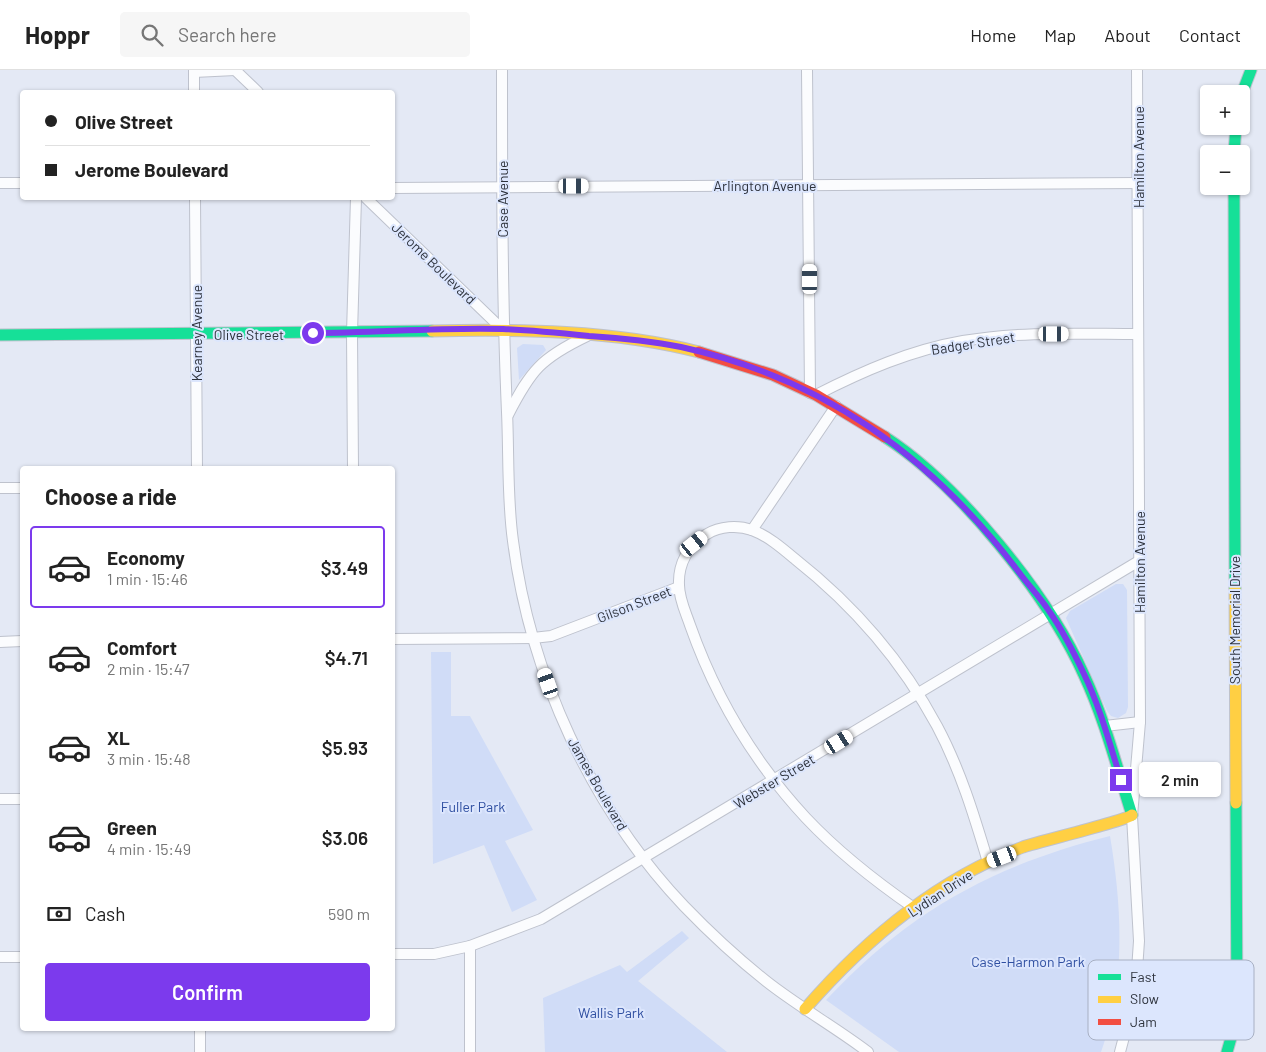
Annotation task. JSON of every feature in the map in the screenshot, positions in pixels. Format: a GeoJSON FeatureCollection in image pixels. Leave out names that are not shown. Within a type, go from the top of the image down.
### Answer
{"type":"FeatureCollection","features":[{"type":"Feature","properties":{"kind":"street"},"geometry":{"type":"LineString","coordinates":[[194,90],[194,71],[235,70],[256,90]]}},
{"type":"Feature","properties":{"kind":"street","name":"Case Avenue"},"geometry":{"type":"LineString","coordinates":[[502,70],[502,329]]}},
{"type":"Feature","properties":{"kind":"street"},"geometry":{"type":"LineString","coordinates":[[807,70],[813,394]]}},
{"type":"Feature","properties":{"kind":"street","name":"Hamilton Avenue"},"geometry":{"type":"LineString","coordinates":[[1137,70],[1140,722],[1132,816],[1137,960]]}},
{"type":"Feature","properties":{"kind":"street"},"geometry":{"type":"LineString","coordinates":[[1238,70],[1245,84]]}},
{"type":"Feature","properties":{"kind":"street"},"geometry":{"type":"LineString","coordinates":[[1245,84],[1251,70]]}},
{"type":"Feature","properties":{"kind":"street"},"geometry":{"type":"LineString","coordinates":[[0,183],[20,183]]}},
{"type":"Feature","properties":{"kind":"street","name":"Arlington Avenue"},"geometry":{"type":"LineString","coordinates":[[395,188],[1138,183]]}},
{"type":"Feature","properties":{"kind":"street","name":"South Memorial Drive"},"geometry":{"type":"LineString","coordinates":[[1234,195],[1237,960]]}},
{"type":"Feature","properties":{"kind":"street","name":"Kearney Avenue"},"geometry":{"type":"LineString","coordinates":[[195,200],[197,466]]}},
{"type":"Feature","properties":{"kind":"street"},"geometry":{"type":"LineString","coordinates":[[353,466],[352,333],[356,200]]}},
{"type":"Feature","properties":{"kind":"street","name":"Jerome Boulevard"},"geometry":{"type":"LineString","coordinates":[[368,200],[502,329]]}},
{"type":"Feature","properties":{"kind":"street","name":"Olive Street"},"geometry":{"type":"LineString","coordinates":[[0,336],[352,333],[502,329],[588,336]]}},
{"type":"Feature","properties":{"kind":"street","name":"James Boulevard"},"geometry":{"type":"LineString","coordinates":[[502,329],[507,416],[507,484],[513,542],[523,599],[533,638],[553,698],[577,751],[605,802],[644,859],[682,904],[723,945],[768,982],[868,1052]]}},
{"type":"Feature","properties":{"kind":"street","name":"Badger Street"},"geometry":{"type":"LineString","coordinates":[[813,394],[888,361],[962,341],[1038,334],[1138,334]]}},
{"type":"Feature","properties":{"kind":"street"},"geometry":{"type":"LineString","coordinates":[[588,336],[632,339],[680,347],[727,359],[772,375],[836,406],[887,438],[925,468],[960,501],[992,537],[1051,613],[1084,674],[1104,726],[1132,816]]}},
{"type":"Feature","properties":{"kind":"street","name":"James Boulevard"},"geometry":{"type":"LineString","coordinates":[[507,416],[520,390],[536,367],[559,349],[588,336]]}},
{"type":"Feature","properties":{"kind":"street"},"geometry":{"type":"LineString","coordinates":[[836,406],[752,530],[780,547],[817,576],[850,608],[881,644],[919,694],[959,772],[988,862]]}},
{"type":"Feature","properties":{"kind":"street"},"geometry":{"type":"LineString","coordinates":[[0,488],[20,488]]}},
{"type":"Feature","properties":{"kind":"street","name":"Gilson Street"},"geometry":{"type":"LineString","coordinates":[[395,639],[533,638],[551,636],[679,587],[679,574],[685,556],[694,544],[705,535],[728,527],[752,530]]}},
{"type":"Feature","properties":{"kind":"street","name":"Webster Street"},"geometry":{"type":"LineString","coordinates":[[395,954],[434,954],[470,946],[541,919],[1139,561]]}},
{"type":"Feature","properties":{"kind":"street"},"geometry":{"type":"LineString","coordinates":[[679,587],[697,644],[717,688],[740,731],[775,780],[806,817],[841,852],[878,883],[914,908]]}},
{"type":"Feature","properties":{"kind":"street"},"geometry":{"type":"LineString","coordinates":[[0,642],[20,641]]}},
{"type":"Feature","properties":{"kind":"street"},"geometry":{"type":"LineString","coordinates":[[1104,726],[1140,722]]}},
{"type":"Feature","properties":{"kind":"street"},"geometry":{"type":"LineString","coordinates":[[0,799],[20,799]]}},
{"type":"Feature","properties":{"kind":"street","name":"Lydian Drive"},"geometry":{"type":"LineString","coordinates":[[805,1009],[842,968],[875,937],[914,908],[988,862],[1030,846],[1132,816]]}},
{"type":"Feature","properties":{"kind":"street"},"geometry":{"type":"LineString","coordinates":[[470,946],[470,1052]]}},
{"type":"Feature","properties":{"kind":"street"},"geometry":{"type":"LineString","coordinates":[[0,957],[20,957]]}},
{"type":"Feature","properties":{"kind":"street"},"geometry":{"type":"LineString","coordinates":[[200,1031],[200,1052]]}},
{"type":"Feature","properties":{"kind":"green space"},"geometry":{"type":"Polygon","coordinates":[[[523,344],[543,345],[546,350],[519,380],[517,348],[523,344]]]}},
{"type":"Feature","properties":{"kind":"green space"},"geometry":{"type":"Polygon","coordinates":[[[1116,584],[1123,584],[1127,590],[1128,707],[1126,713],[1118,718],[1111,716],[1107,711],[1066,618],[1070,611],[1116,584]]]}},
{"type":"Feature","properties":{"kind":"green space","name":"Fuller Park"},"geometry":{"type":"Polygon","coordinates":[[[431,652],[451,652],[451,716],[470,716],[533,830],[505,841],[537,900],[512,912],[484,845],[433,864],[431,652]]]}},
{"type":"Feature","properties":{"kind":"green space","name":"Case-Harmon Park"},"geometry":{"type":"Polygon","coordinates":[[[1110,836],[1119,918],[1118,960],[1088,960],[1088,1040],[1105,1040],[1101,1052],[899,1052],[826,1000],[889,941],[922,917],[991,877],[1028,861],[1110,836]]]}},
{"type":"Feature","properties":{"kind":"green space","name":"Wallis Park"},"geometry":{"type":"Polygon","coordinates":[[[682,931],[689,938],[638,981],[727,1052],[545,1052],[543,998],[620,965],[627,972],[682,931]]]}},
{"type":"Feature","properties":{"kind":"traffic: fast"},"geometry":{"type":"LineString","coordinates":[[1245,85],[1251,70]]}},
{"type":"Feature","properties":{"kind":"traffic: fast"},"geometry":{"type":"LineString","coordinates":[[1235,135],[1235,145]]}},
{"type":"Feature","properties":{"kind":"traffic: fast"},"geometry":{"type":"LineString","coordinates":[[1234,195],[1235,589]]}},
{"type":"Feature","properties":{"kind":"traffic: fast"},"geometry":{"type":"LineString","coordinates":[[0,335],[432,331]]}},
{"type":"Feature","properties":{"kind":"traffic: fast"},"geometry":{"type":"LineString","coordinates":[[885,437],[942,483],[971,512],[1025,577],[1048,611],[1084,675],[1098,709],[1132,815]]}},
{"type":"Feature","properties":{"kind":"traffic: fast"},"geometry":{"type":"LineString","coordinates":[[1236,803],[1237,960]]}},
{"type":"Feature","properties":{"kind":"traffic: fast"},"geometry":{"type":"LineString","coordinates":[[1227,1052],[1230,1040]]}},
{"type":"Feature","properties":{"kind":"traffic: slow"},"geometry":{"type":"LineString","coordinates":[[432,331],[566,332],[634,339],[699,352]]}},
{"type":"Feature","properties":{"kind":"traffic: slow"},"geometry":{"type":"LineString","coordinates":[[1235,589],[1236,803]]}},
{"type":"Feature","properties":{"kind":"traffic: slow"},"geometry":{"type":"LineString","coordinates":[[805,1009],[877,936],[904,914],[961,876],[1023,847],[1115,822],[1132,815]]}},
{"type":"Feature","properties":{"kind":"traffic: jam"},"geometry":{"type":"LineString","coordinates":[[699,352],[773,375],[816,395],[885,437]]}},
{"type":"Feature","properties":{"kind":"route"},"geometry":{"type":"LineString","coordinates":[[313,333],[502,329],[632,339],[680,347],[727,359],[772,375],[846,412],[887,438],[925,468],[960,501],[992,537],[1051,613],[1084,674],[1104,726],[1121,780]]}}]}
